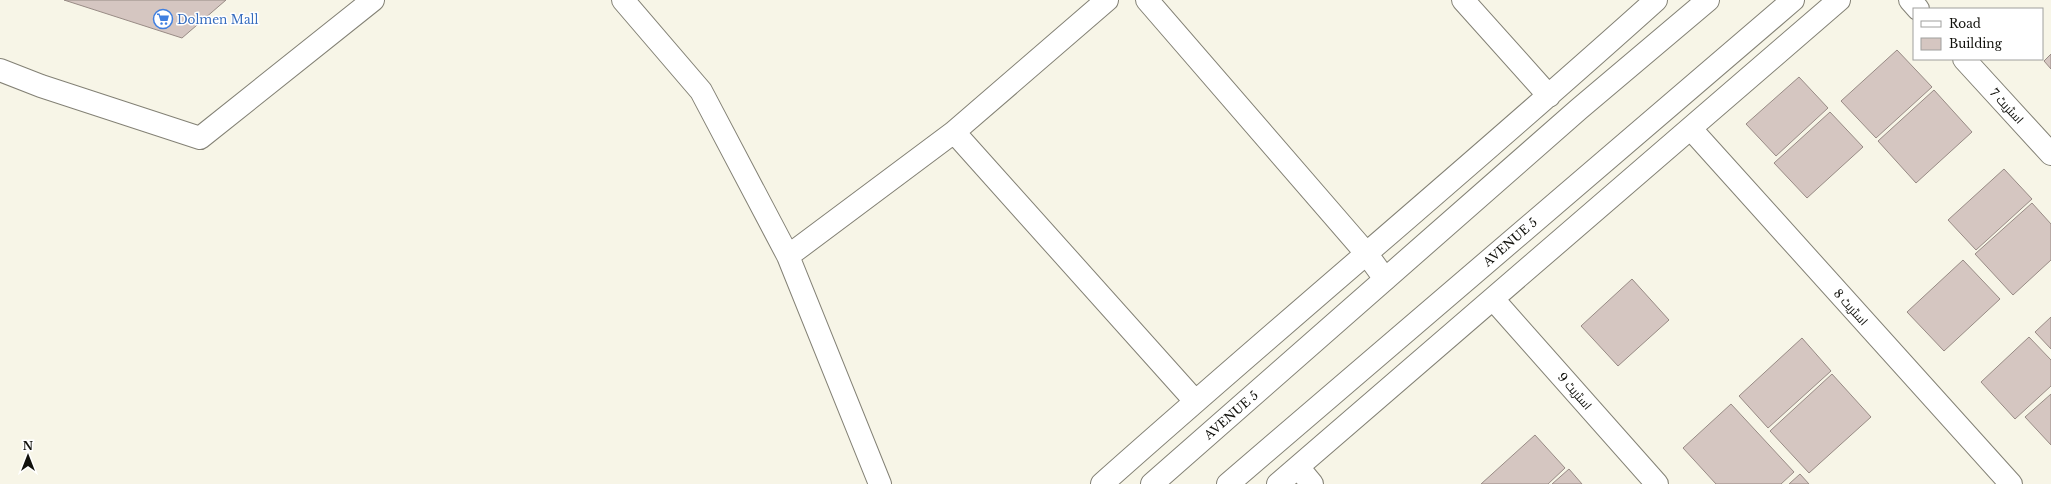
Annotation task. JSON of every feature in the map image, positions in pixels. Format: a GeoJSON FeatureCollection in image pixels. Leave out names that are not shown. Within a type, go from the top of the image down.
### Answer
{"type":"FeatureCollection","features":[{"type":"Feature","properties":{"kind":"street"},"geometry":{"type":"LineString","coordinates":[[0,70],[41,86],[200,138],[373,0]]}},
{"type":"Feature","properties":{"kind":"street"},"geometry":{"type":"LineString","coordinates":[[623,0],[701,91],[788,256],[880,484]]}},
{"type":"Feature","properties":{"kind":"street"},"geometry":{"type":"LineString","coordinates":[[788,256],[954,132],[1107,0]]}},
{"type":"Feature","properties":{"kind":"street"},"geometry":{"type":"LineString","coordinates":[[1147,0],[1366,253],[1385,279]]}},
{"type":"Feature","properties":{"kind":"street"},"geometry":{"type":"LineString","coordinates":[[1463,0],[1549,96]]}},
{"type":"Feature","properties":{"kind":"street"},"geometry":{"type":"LineString","coordinates":[[1102,484],[1195,401],[1549,96],[1656,0]]}},
{"type":"Feature","properties":{"kind":"street","name":"AVENUE 5"},"geometry":{"type":"LineString","coordinates":[[1152,484],[1385,279],[1708,0]]}},
{"type":"Feature","properties":{"kind":"street","name":"AVENUE 5"},"geometry":{"type":"LineString","coordinates":[[1228,484],[1793,0]]}},
{"type":"Feature","properties":{"kind":"street"},"geometry":{"type":"LineString","coordinates":[[1278,484],[1691,130],[1839,0]]}},
{"type":"Feature","properties":{"kind":"street"},"geometry":{"type":"LineString","coordinates":[[1910,0],[1917,8]]}},
{"type":"Feature","properties":{"kind":"street","name":"اسٹریٹ 7"},"geometry":{"type":"LineString","coordinates":[[1965,60],[2051,154]]}},
{"type":"Feature","properties":{"kind":"street","name":"اسٹریٹ 8"},"geometry":{"type":"LineString","coordinates":[[1691,130],[2011,484]]}},
{"type":"Feature","properties":{"kind":"street"},"geometry":{"type":"LineString","coordinates":[[954,132],[1195,401]]}},
{"type":"Feature","properties":{"kind":"street","name":"اسٹریٹ 9"},"geometry":{"type":"LineString","coordinates":[[1494,299],[1657,484]]}},
{"type":"Feature","properties":{"kind":"street"},"geometry":{"type":"LineString","coordinates":[[1298,467],[1312,484]]}},
{"type":"Feature","properties":{"kind":"building","name":"Dolmen Mall"},"geometry":{"type":"Polygon","coordinates":[[[64,0],[226,0],[182,38],[64,0]]]}},
{"type":"Feature","properties":{"kind":"building"},"geometry":{"type":"Polygon","coordinates":[[[1897,50],[1932,87],[1876,138],[1841,101],[1897,50]]]}},
{"type":"Feature","properties":{"kind":"building"},"geometry":{"type":"Polygon","coordinates":[[[2051,54],[2051,69],[2044,61],[2051,54]]]}},
{"type":"Feature","properties":{"kind":"building"},"geometry":{"type":"Polygon","coordinates":[[[1799,77],[1828,108],[1776,156],[1746,124],[1799,77]]]}},
{"type":"Feature","properties":{"kind":"building"},"geometry":{"type":"Polygon","coordinates":[[[1934,90],[1972,132],[1916,183],[1878,141],[1934,90]]]}},
{"type":"Feature","properties":{"kind":"building"},"geometry":{"type":"Polygon","coordinates":[[[1830,112],[1863,147],[1807,198],[1774,163],[1830,112]]]}},
{"type":"Feature","properties":{"kind":"building"},"geometry":{"type":"Polygon","coordinates":[[[2004,169],[2032,199],[1976,250],[1948,220],[2004,169]]]}},
{"type":"Feature","properties":{"kind":"building"},"geometry":{"type":"Polygon","coordinates":[[[2032,203],[2051,224],[2051,260],[2013,295],[1975,254],[2032,203]]]}},
{"type":"Feature","properties":{"kind":"building"},"geometry":{"type":"Polygon","coordinates":[[[1963,260],[2000,299],[1944,351],[1907,312],[1963,260]]]}},
{"type":"Feature","properties":{"kind":"building"},"geometry":{"type":"Polygon","coordinates":[[[1632,279],[1669,320],[1618,366],[1581,326],[1632,279]]]}},
{"type":"Feature","properties":{"kind":"building"},"geometry":{"type":"Polygon","coordinates":[[[2051,317],[2051,349],[2035,332],[2051,317]]]}},
{"type":"Feature","properties":{"kind":"building"},"geometry":{"type":"Polygon","coordinates":[[[2029,337],[2051,360],[2051,386],[2015,419],[1981,382],[2029,337]]]}},
{"type":"Feature","properties":{"kind":"building"},"geometry":{"type":"Polygon","coordinates":[[[1802,338],[1831,371],[1768,428],[1739,396],[1802,338]]]}},
{"type":"Feature","properties":{"kind":"building"},"geometry":{"type":"Polygon","coordinates":[[[1832,374],[1871,417],[1809,473],[1770,431],[1832,374]]]}},
{"type":"Feature","properties":{"kind":"building"},"geometry":{"type":"Polygon","coordinates":[[[2051,394],[2051,445],[2025,417],[2051,394]]]}},
{"type":"Feature","properties":{"kind":"building"},"geometry":{"type":"Polygon","coordinates":[[[1731,404],[1794,472],[1781,484],[1716,484],[1683,448],[1731,404]]]}},
{"type":"Feature","properties":{"kind":"building"},"geometry":{"type":"Polygon","coordinates":[[[1535,435],[1565,468],[1548,484],[1481,484],[1535,435]]]}},
{"type":"Feature","properties":{"kind":"building"},"geometry":{"type":"Polygon","coordinates":[[[1569,469],[1582,484],[1552,484],[1569,469]]]}},
{"type":"Feature","properties":{"kind":"building"},"geometry":{"type":"Polygon","coordinates":[[[1800,474],[1809,484],[1789,484],[1800,474]]]}},
{"type":"Feature","properties":{"kind":"place","name":"Dolmen Mall"},"geometry":{"type":"Point","coordinates":[163,19]}}]}
